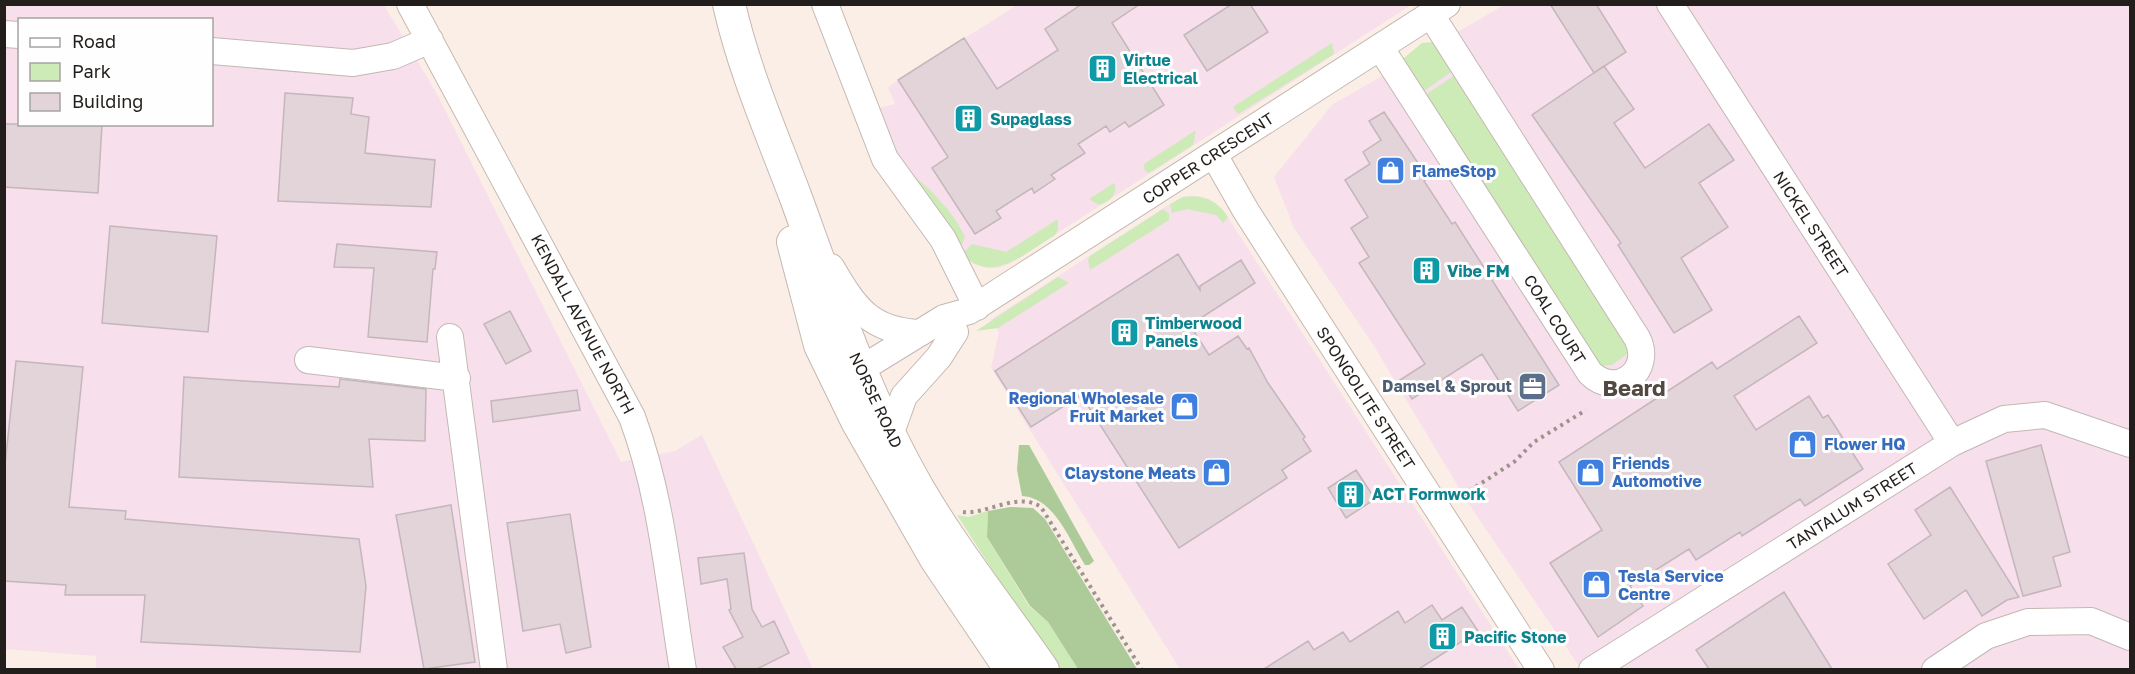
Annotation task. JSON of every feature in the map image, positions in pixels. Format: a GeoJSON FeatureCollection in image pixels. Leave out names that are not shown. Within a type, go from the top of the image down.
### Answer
{"type":"FeatureCollection","features":[{"type":"Feature","properties":{"kind":"main road","name":"NORSE ROAD"},"geometry":{"type":"LineString","coordinates":[[729,12],[759,104],[805,223],[853,383],[902,503],[1011,669]]}},
{"type":"Feature","properties":{"kind":"main road","name":"NORSE ROAD"},"geometry":{"type":"LineString","coordinates":[[759,104],[820,345],[853,383],[890,435],[919,489],[962,560],[1042,669]]}},
{"type":"Feature","properties":{"kind":"street","name":"KENDALL AVENUE NORTH"},"geometry":{"type":"LineString","coordinates":[[410,4],[632,417],[646,455],[656,501],[683,669]]}},
{"type":"Feature","properties":{"kind":"street"},"geometry":{"type":"LineString","coordinates":[[825,4],[888,165],[943,239],[973,309]]}},
{"type":"Feature","properties":{"kind":"street","name":"NICKEL STREET"},"geometry":{"type":"LineString","coordinates":[[1670,4],[1952,443]]}},
{"type":"Feature","properties":{"kind":"street","name":"COAL COURT"},"geometry":{"type":"LineString","coordinates":[[1380,48],[1590,373],[1607,384],[1618,384],[1628,380],[1642,363],[1637,338],[1439,10]]}},
{"type":"Feature","properties":{"kind":"street","name":"COPPER CRESCENT"},"geometry":{"type":"LineString","coordinates":[[853,383],[920,333],[944,318],[973,309],[1439,10]]}},
{"type":"Feature","properties":{"kind":"street"},"geometry":{"type":"LineString","coordinates":[[213,51],[354,63],[393,56],[430,40]]}},
{"type":"Feature","properties":{"kind":"street","name":"SPONGOLITE STREET"},"geometry":{"type":"LineString","coordinates":[[1214,155],[1246,211],[1541,669]]}},
{"type":"Feature","properties":{"kind":"street"},"geometry":{"type":"LineString","coordinates":[[805,223],[857,308],[885,328],[920,333]]}},
{"type":"Feature","properties":{"kind":"street","name":"COPPER CRESCENT"},"geometry":{"type":"LineString","coordinates":[[853,383],[955,332],[973,309]]}},
{"type":"Feature","properties":{"kind":"street"},"geometry":{"type":"LineString","coordinates":[[890,435],[904,396],[942,353],[955,332]]}},
{"type":"Feature","properties":{"kind":"street"},"geometry":{"type":"LineString","coordinates":[[450,337],[494,669]]}},
{"type":"Feature","properties":{"kind":"street"},"geometry":{"type":"LineString","coordinates":[[308,360],[457,378]]}},
{"type":"Feature","properties":{"kind":"street","name":"TANTALUM STREET"},"geometry":{"type":"LineString","coordinates":[[1592,669],[1952,443],[2004,418],[2045,415],[2130,444]]}},
{"type":"Feature","properties":{"kind":"street"},"geometry":{"type":"LineString","coordinates":[[1935,669],[1986,636],[2028,622],[2091,621],[2130,637]]}},
{"type":"Feature","properties":{"kind":"path"},"geometry":{"type":"LineString","coordinates":[[1463,495],[1514,462],[1534,442],[1586,410]]}},
{"type":"Feature","properties":{"kind":"path"},"geometry":{"type":"LineString","coordinates":[[956,509],[971,512],[1014,502],[1037,504],[1041,507],[1142,669]]}},
{"type":"Feature","properties":{"kind":"shaded area"},"geometry":{"type":"Polygon","coordinates":[[[4,5],[384,5],[437,94],[621,462],[675,451],[702,435],[813,669],[96,670],[96,656],[5,649],[4,5]]]}},
{"type":"Feature","properties":{"kind":"shaded area"},"geometry":{"type":"Polygon","coordinates":[[[1017,5],[1411,5],[1011,263],[998,268],[987,268],[967,260],[904,170],[874,109],[895,104],[888,87],[1017,5]]]}},
{"type":"Feature","properties":{"kind":"shaded area"},"geometry":{"type":"Polygon","coordinates":[[[1504,5],[2130,5],[2130,669],[1581,669],[1468,503],[1374,346],[1294,228],[1274,177],[1332,105],[1504,5]]]}},
{"type":"Feature","properties":{"kind":"shaded area"},"geometry":{"type":"Polygon","coordinates":[[[1196,196],[1208,199],[1225,213],[1519,669],[1180,669],[991,368],[999,332],[990,320],[1170,204],[1183,197],[1196,196]]]}},
{"type":"Feature","properties":{"kind":"green space"},"geometry":{"type":"Polygon","coordinates":[[[1433,42],[1455,69],[1423,92],[1403,64],[1404,58],[1422,43],[1433,42]]]}},
{"type":"Feature","properties":{"kind":"green space"},"geometry":{"type":"Polygon","coordinates":[[[1332,43],[1334,54],[1238,114],[1233,107],[1332,43]]]}},
{"type":"Feature","properties":{"kind":"green space"},"geometry":{"type":"Polygon","coordinates":[[[1455,75],[1629,340],[1627,354],[1612,365],[1598,366],[1425,95],[1455,75]]]}},
{"type":"Feature","properties":{"kind":"green space"},"geometry":{"type":"Polygon","coordinates":[[[1196,130],[1193,145],[1149,173],[1145,171],[1144,164],[1196,130]]]}},
{"type":"Feature","properties":{"kind":"green space"},"geometry":{"type":"Polygon","coordinates":[[[908,172],[933,193],[955,219],[965,237],[961,246],[957,246],[908,172]]]}},
{"type":"Feature","properties":{"kind":"green space"},"geometry":{"type":"Polygon","coordinates":[[[1114,183],[1114,194],[1106,202],[1099,205],[1089,199],[1114,183]]]}},
{"type":"Feature","properties":{"kind":"green space"},"geometry":{"type":"Polygon","coordinates":[[[1197,196],[1214,202],[1228,217],[1223,223],[1216,215],[1187,209],[1172,213],[1170,204],[1183,197],[1197,196]]]}},
{"type":"Feature","properties":{"kind":"green space"},"geometry":{"type":"Polygon","coordinates":[[[1163,209],[1169,214],[1169,220],[1090,270],[1088,260],[1090,256],[1163,209]]]}},
{"type":"Feature","properties":{"kind":"green space"},"geometry":{"type":"Polygon","coordinates":[[[1058,219],[1058,230],[1055,235],[1009,263],[997,267],[985,267],[973,263],[962,254],[972,244],[1006,252],[1058,219]]]}},
{"type":"Feature","properties":{"kind":"green space"},"geometry":{"type":"Polygon","coordinates":[[[1058,277],[1069,283],[998,328],[976,331],[1058,277]]]}},
{"type":"Feature","properties":{"kind":"green space"},"geometry":{"type":"Polygon","coordinates":[[[1019,445],[1029,445],[1094,561],[1089,565],[1085,565],[1052,512],[1044,504],[1022,496],[1017,470],[1019,445]]]}},
{"type":"Feature","properties":{"kind":"green space"},"geometry":{"type":"Polygon","coordinates":[[[1010,507],[1033,508],[1045,519],[1137,669],[1078,669],[1048,622],[1030,606],[987,537],[988,511],[1010,507]]]}},
{"type":"Feature","properties":{"kind":"green space"},"geometry":{"type":"Polygon","coordinates":[[[988,511],[987,537],[1029,606],[1048,622],[1078,669],[1056,669],[957,515],[968,517],[988,511]]]}},
{"type":"Feature","properties":{"kind":"building"},"geometry":{"type":"Polygon","coordinates":[[[1082,4],[1140,4],[1112,23],[1164,105],[1129,127],[1125,122],[1110,132],[1106,126],[1078,144],[1085,153],[1051,175],[1055,179],[1034,193],[1032,188],[996,211],[1001,218],[975,234],[932,168],[948,157],[898,80],[964,38],[997,89],[1058,50],[1045,29],[1082,4]]]}},
{"type":"Feature","properties":{"kind":"building"},"geometry":{"type":"Polygon","coordinates":[[[1232,4],[1250,4],[1268,32],[1207,71],[1184,35],[1232,4]]]}},
{"type":"Feature","properties":{"kind":"building"},"geometry":{"type":"Polygon","coordinates":[[[1550,4],[1596,4],[1626,52],[1594,73],[1550,4]]]}},
{"type":"Feature","properties":{"kind":"building"},"geometry":{"type":"Polygon","coordinates":[[[1604,66],[1634,109],[1614,123],[1645,168],[1709,124],[1734,160],[1699,183],[1728,227],[1681,258],[1712,310],[1674,333],[1618,245],[1621,243],[1532,115],[1604,66]]]}},
{"type":"Feature","properties":{"kind":"building"},"geometry":{"type":"Polygon","coordinates":[[[285,93],[353,98],[351,114],[369,117],[365,153],[435,160],[431,207],[278,201],[285,93]]]}},
{"type":"Feature","properties":{"kind":"building"},"geometry":{"type":"Polygon","coordinates":[[[1384,112],[1428,178],[1424,181],[1452,224],[1455,222],[1559,385],[1518,411],[1482,354],[1412,399],[1400,380],[1425,364],[1359,263],[1369,257],[1351,228],[1368,217],[1345,180],[1370,164],[1363,152],[1381,140],[1369,121],[1384,112]]]}},
{"type":"Feature","properties":{"kind":"building"},"geometry":{"type":"Polygon","coordinates":[[[4,124],[102,126],[98,193],[4,187],[4,124]]]}},
{"type":"Feature","properties":{"kind":"building"},"geometry":{"type":"Polygon","coordinates":[[[110,226],[217,236],[208,332],[102,323],[110,226]]]}},
{"type":"Feature","properties":{"kind":"building"},"geometry":{"type":"Polygon","coordinates":[[[337,244],[437,252],[435,269],[433,269],[427,342],[368,337],[374,268],[334,267],[337,244]]]}},
{"type":"Feature","properties":{"kind":"building"},"geometry":{"type":"Polygon","coordinates":[[[1178,254],[1200,290],[1200,286],[1241,260],[1255,283],[1190,325],[1209,355],[1238,336],[1247,349],[1249,348],[1268,383],[1305,437],[1303,439],[1311,451],[1282,470],[1287,478],[1179,548],[1081,395],[1031,427],[995,371],[1178,254]]]}},
{"type":"Feature","properties":{"kind":"building"},"geometry":{"type":"Polygon","coordinates":[[[510,311],[531,351],[506,364],[484,324],[510,311]]]}},
{"type":"Feature","properties":{"kind":"building"},"geometry":{"type":"Polygon","coordinates":[[[1799,316],[1817,343],[1734,396],[1756,430],[1809,396],[1823,418],[1828,415],[1863,469],[1805,506],[1800,499],[1742,536],[1740,532],[1696,560],[1689,549],[1630,586],[1643,606],[1598,637],[1550,563],[1602,530],[1559,462],[1712,362],[1717,369],[1799,316]]]}},
{"type":"Feature","properties":{"kind":"building"},"geometry":{"type":"Polygon","coordinates":[[[16,361],[83,367],[69,507],[126,511],[125,519],[359,539],[366,586],[360,652],[141,642],[145,595],[65,595],[66,585],[4,581],[4,474],[16,361]]]}},
{"type":"Feature","properties":{"kind":"building"},"geometry":{"type":"Polygon","coordinates":[[[184,377],[339,387],[340,379],[426,389],[425,441],[369,439],[373,487],[179,477],[184,377]]]}},
{"type":"Feature","properties":{"kind":"building"},"geometry":{"type":"Polygon","coordinates":[[[577,390],[580,410],[493,422],[491,401],[577,390]]]}},
{"type":"Feature","properties":{"kind":"building"},"geometry":{"type":"Polygon","coordinates":[[[2041,445],[2070,552],[2053,557],[2061,586],[2023,596],[1986,461],[2041,445]]]}},
{"type":"Feature","properties":{"kind":"building","name":"ACT Formwork"},"geometry":{"type":"Polygon","coordinates":[[[1356,470],[1375,499],[1346,518],[1328,488],[1356,470]]]}},
{"type":"Feature","properties":{"kind":"building"},"geometry":{"type":"Polygon","coordinates":[[[1950,487],[2019,597],[2007,600],[1982,616],[1966,590],[1924,619],[1888,564],[1931,535],[1915,510],[1950,487]]]}},
{"type":"Feature","properties":{"kind":"building"},"geometry":{"type":"Polygon","coordinates":[[[451,505],[475,662],[424,669],[396,515],[451,505]]]}},
{"type":"Feature","properties":{"kind":"building"},"geometry":{"type":"Polygon","coordinates":[[[570,514],[591,647],[566,653],[560,624],[523,631],[507,523],[570,514]]]}},
{"type":"Feature","properties":{"kind":"building"},"geometry":{"type":"Polygon","coordinates":[[[744,553],[752,609],[762,627],[774,621],[789,653],[757,669],[736,669],[723,647],[743,637],[729,610],[731,609],[727,579],[701,584],[698,558],[744,553]]]}},
{"type":"Feature","properties":{"kind":"building"},"geometry":{"type":"Polygon","coordinates":[[[1784,592],[1832,669],[1709,669],[1696,650],[1784,592]]]}},
{"type":"Feature","properties":{"kind":"building","name":"Pacific Stone"},"geometry":{"type":"Polygon","coordinates":[[[1432,605],[1442,620],[1462,607],[1478,631],[1419,669],[1264,669],[1308,641],[1314,650],[1343,632],[1350,642],[1398,611],[1405,623],[1432,605]]]}},
{"type":"Feature","properties":{"kind":"place","name":"Virtue Electrical"},"geometry":{"type":"Point","coordinates":[1102,69]}},
{"type":"Feature","properties":{"kind":"place","name":"Supaglass"},"geometry":{"type":"Point","coordinates":[969,119]}},
{"type":"Feature","properties":{"kind":"place","name":"FlameStop"},"geometry":{"type":"Point","coordinates":[1391,171]}},
{"type":"Feature","properties":{"kind":"place","name":"Vibe FM"},"geometry":{"type":"Point","coordinates":[1426,271]}},
{"type":"Feature","properties":{"kind":"place","name":"Timberwood Panels"},"geometry":{"type":"Point","coordinates":[1124,332]}},
{"type":"Feature","properties":{"kind":"place","name":"Damsel & Sprout"},"geometry":{"type":"Point","coordinates":[1533,386]}},
{"type":"Feature","properties":{"kind":"place","name":"Regional Wholesale Fruit Market"},"geometry":{"type":"Point","coordinates":[1185,407]}},
{"type":"Feature","properties":{"kind":"place","name":"Flower HQ"},"geometry":{"type":"Point","coordinates":[1803,444]}},
{"type":"Feature","properties":{"kind":"place","name":"Friends Automotive"},"geometry":{"type":"Point","coordinates":[1591,472]}},
{"type":"Feature","properties":{"kind":"place","name":"Claystone Meats"},"geometry":{"type":"Point","coordinates":[1217,473]}},
{"type":"Feature","properties":{"kind":"place","name":"ACT Formwork"},"geometry":{"type":"Point","coordinates":[1351,494]}},
{"type":"Feature","properties":{"kind":"place","name":"Tesla Service Centre"},"geometry":{"type":"Point","coordinates":[1597,585]}},
{"type":"Feature","properties":{"kind":"place","name":"Pacific Stone"},"geometry":{"type":"Point","coordinates":[1443,637]}},
{"type":"Feature","properties":{"kind":"district","name":"Beard"},"geometry":{"type":"Point","coordinates":[1634,388]}}]}
